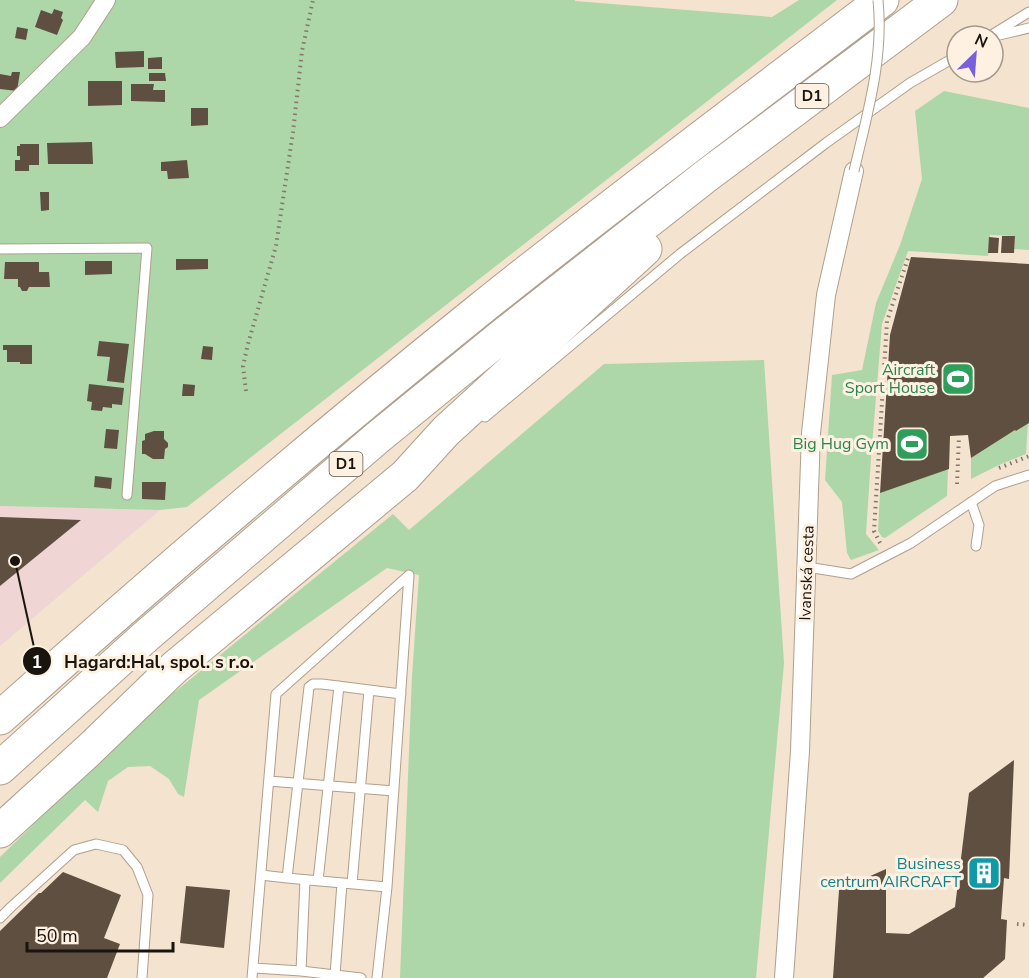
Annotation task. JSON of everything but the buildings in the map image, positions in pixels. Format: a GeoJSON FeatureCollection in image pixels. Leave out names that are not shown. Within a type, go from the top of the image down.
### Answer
{"type":"FeatureCollection","features":[{"type":"Feature","properties":{"kind":"highway","name":"D1"},"geometry":{"type":"LineString","coordinates":[[0,718],[158,578],[479,310],[880,0]]}},
{"type":"Feature","properties":{"kind":"highway","name":"D1"},"geometry":{"type":"LineString","coordinates":[[0,768],[144,637],[377,438],[706,176],[941,0]]}},
{"type":"Feature","properties":{"kind":"highway"},"geometry":{"type":"LineString","coordinates":[[0,831],[175,667],[405,476],[446,431],[649,246],[706,176]]}},
{"type":"Feature","properties":{"kind":"street"},"geometry":{"type":"LineString","coordinates":[[0,118],[82,37],[106,0]]}},
{"type":"Feature","properties":{"kind":"street","name":"Ivanská cesta"},"geometry":{"type":"LineString","coordinates":[[784,978],[801,751],[811,433],[826,295],[855,171]]}},
{"type":"Feature","properties":{"kind":"lane"},"geometry":{"type":"LineString","coordinates":[[855,171],[872,97],[879,42],[880,0]]}},
{"type":"Feature","properties":{"kind":"lane"},"geometry":{"type":"LineString","coordinates":[[1005,28],[1029,12]]}},
{"type":"Feature","properties":{"kind":"lane"},"geometry":{"type":"LineString","coordinates":[[1005,33],[1029,28]]}},
{"type":"Feature","properties":{"kind":"lane"},"geometry":{"type":"LineString","coordinates":[[481,420],[680,254],[835,136],[910,83],[945,63]]}},
{"type":"Feature","properties":{"kind":"lane"},"geometry":{"type":"LineString","coordinates":[[0,249],[147,248],[127,495]]}},
{"type":"Feature","properties":{"kind":"lane"},"geometry":{"type":"LineString","coordinates":[[405,476],[444,450]]}},
{"type":"Feature","properties":{"kind":"lane"},"geometry":{"type":"LineString","coordinates":[[807,567],[851,574],[911,543],[995,486],[1029,475]]}},
{"type":"Feature","properties":{"kind":"lane"},"geometry":{"type":"LineString","coordinates":[[971,502],[979,525],[976,546]]}},
{"type":"Feature","properties":{"kind":"lane"},"geometry":{"type":"LineString","coordinates":[[252,978],[276,694],[409,575],[387,887],[377,978]]}},
{"type":"Feature","properties":{"kind":"lane"},"geometry":{"type":"LineString","coordinates":[[287,878],[309,687],[314,684],[401,694]]}},
{"type":"Feature","properties":{"kind":"lane"},"geometry":{"type":"LineString","coordinates":[[318,881],[339,686]]}},
{"type":"Feature","properties":{"kind":"lane"},"geometry":{"type":"LineString","coordinates":[[335,975],[362,789],[369,690]]}},
{"type":"Feature","properties":{"kind":"lane"},"geometry":{"type":"LineString","coordinates":[[269,781],[394,791]]}},
{"type":"Feature","properties":{"kind":"lane"},"geometry":{"type":"LineString","coordinates":[[0,918],[74,850],[96,844],[123,850],[137,867],[148,895],[142,978]]}},
{"type":"Feature","properties":{"kind":"lane"},"geometry":{"type":"LineString","coordinates":[[261,875],[387,887]]}},
{"type":"Feature","properties":{"kind":"lane"},"geometry":{"type":"LineString","coordinates":[[301,971],[305,880]]}},
{"type":"Feature","properties":{"kind":"lane"},"geometry":{"type":"LineString","coordinates":[[253,968],[361,978]]}},
{"type":"Feature","properties":{"kind":"path"},"geometry":{"type":"LineString","coordinates":[[246,391],[243,366],[276,246],[302,51],[313,0]]}},
{"type":"Feature","properties":{"kind":"path"},"geometry":{"type":"LineString","coordinates":[[888,539],[881,544],[874,531],[883,371],[887,321],[908,258]]}},
{"type":"Feature","properties":{"kind":"path"},"geometry":{"type":"LineString","coordinates":[[957,484],[959,436]]}},
{"type":"Feature","properties":{"kind":"path"},"geometry":{"type":"LineString","coordinates":[[1017,924],[1029,925]]}},
{"type":"Feature","properties":{"kind":"shaded area"},"geometry":{"type":"Polygon","coordinates":[[[0,506],[160,510],[0,646],[0,506]]]}},
{"type":"Feature","properties":{"kind":"green space"},"geometry":{"type":"Polygon","coordinates":[[[0,0],[575,0],[772,17],[799,0],[837,0],[187,507],[160,510],[0,506],[0,0]]]}},
{"type":"Feature","properties":{"kind":"green space"},"geometry":{"type":"Polygon","coordinates":[[[944,91],[1029,108],[1029,250],[1014,249],[1015,236],[990,235],[988,256],[908,251],[882,324],[866,534],[879,550],[851,560],[847,553],[842,502],[825,480],[832,375],[862,370],[876,303],[900,245],[922,179],[915,111],[944,91]]]}},
{"type":"Feature","properties":{"kind":"green space"},"geometry":{"type":"Polygon","coordinates":[[[764,360],[784,663],[756,978],[400,978],[412,676],[419,575],[387,568],[199,700],[184,797],[178,794],[169,779],[150,766],[128,767],[108,781],[98,812],[85,800],[0,883],[0,857],[144,717],[393,514],[409,530],[604,364],[764,360]]]}},
{"type":"Feature","properties":{"kind":"green space"},"geometry":{"type":"Polygon","coordinates":[[[1028,423],[1026,454],[971,479],[971,458],[1028,423]]]}},
{"type":"Feature","properties":{"kind":"green space"},"geometry":{"type":"Polygon","coordinates":[[[948,469],[947,496],[885,538],[882,537],[878,531],[880,492],[948,469]]]}},
{"type":"Feature","properties":{"kind":"place","name":"Aircraft Sport House"},"geometry":{"type":"Point","coordinates":[958,379]}},
{"type":"Feature","properties":{"kind":"place","name":"Big Hug Gym"},"geometry":{"type":"Point","coordinates":[912,444]}},
{"type":"Feature","properties":{"kind":"place","name":"Hagard:Hal, spol. s r.o."},"geometry":{"type":"Point","coordinates":[15,561]}},
{"type":"Feature","properties":{"kind":"place","name":"Business centrum AIRCRAFT"},"geometry":{"type":"Point","coordinates":[984,873]}}]}
